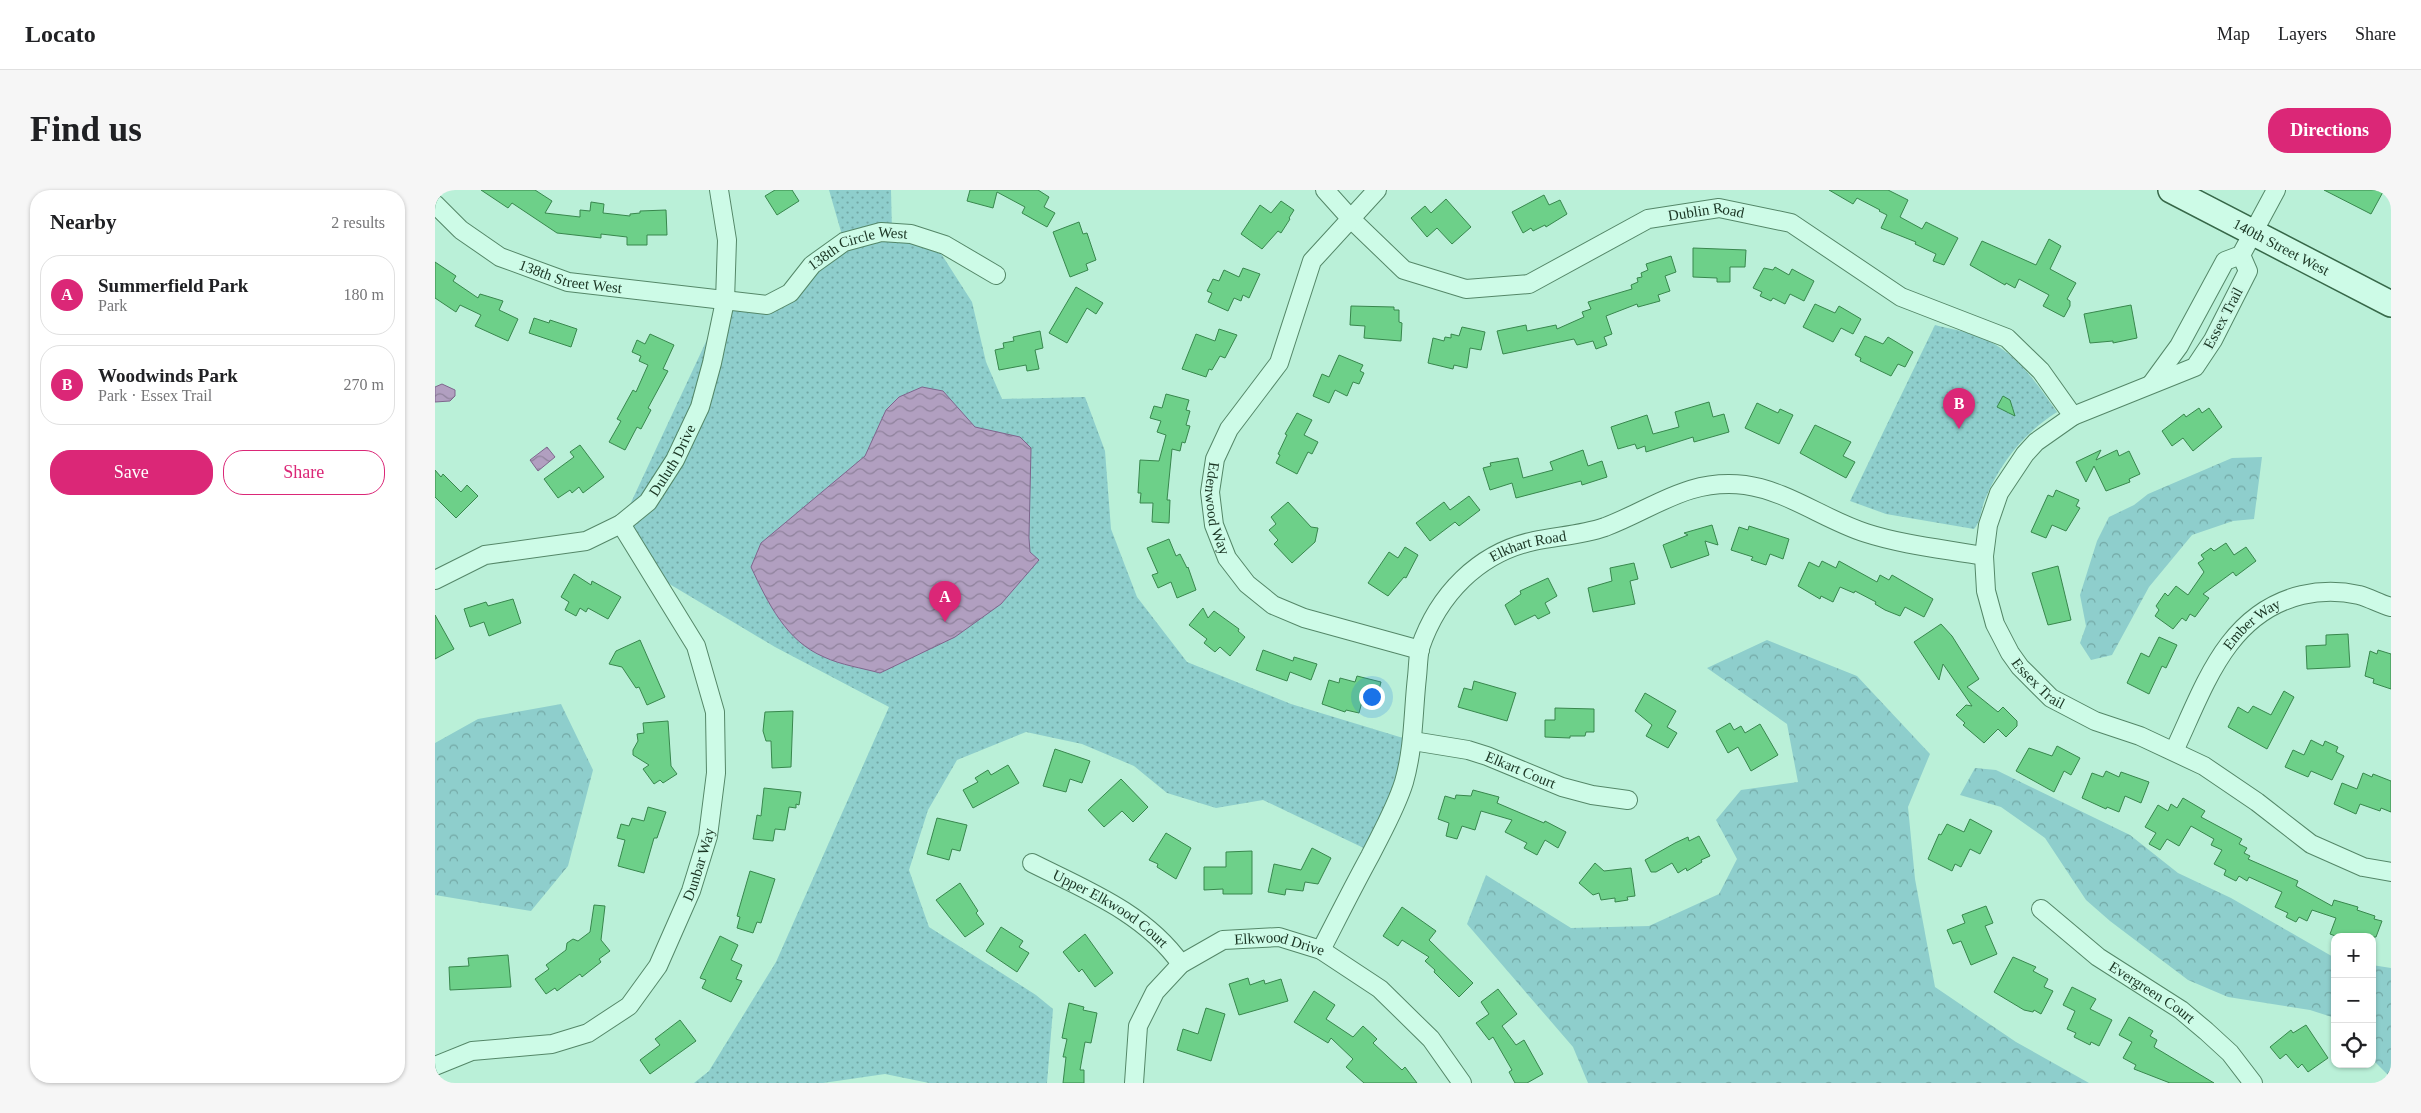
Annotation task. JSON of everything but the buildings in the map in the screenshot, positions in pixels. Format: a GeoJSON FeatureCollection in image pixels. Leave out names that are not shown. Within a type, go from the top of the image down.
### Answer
{"type":"FeatureCollection","features":[{"type":"Feature","properties":{"kind":"street","name":"Duluth Drive"},"geometry":{"type":"LineString","coordinates":[[435,580],[485,555],[586,541],[621,524],[648,502],[675,460],[700,407],[712,363],[725,301],[727,240],[719,190]]}},
{"type":"Feature","properties":{"kind":"street","name":"Dublin Road"},"geometry":{"type":"LineString","coordinates":[[1325,190],[1351,219],[1404,270],[1466,289],[1529,284],[1648,219],[1719,208],[1791,223],[1901,297],[2007,338],[2041,371],[2073,416]]}},
{"type":"Feature","properties":{"kind":"street","name":"Edenwood Way"},"geometry":{"type":"LineString","coordinates":[[1377,190],[1312,261],[1279,363],[1229,429],[1214,467],[1210,492],[1213,525],[1227,558],[1247,584],[1273,605],[1304,618],[1420,650]]}},
{"type":"Feature","properties":{"kind":"street","name":"140th Street West"},"geometry":{"type":"LineString","coordinates":[[2171,190],[2391,304]]}},
{"type":"Feature","properties":{"kind":"street"},"geometry":{"type":"LineString","coordinates":[[2241,255],[2276,190]]}},
{"type":"Feature","properties":{"kind":"street","name":"138th Street West"},"geometry":{"type":"LineString","coordinates":[[435,204],[461,230],[500,257],[568,282],[725,301]]}},
{"type":"Feature","properties":{"kind":"street","name":"138th Circle West"},"geometry":{"type":"LineString","coordinates":[[725,301],[767,305],[790,293],[812,265],[844,242],[881,232],[911,234],[945,245],[996,275]]}},
{"type":"Feature","properties":{"kind":"street","name":"Essex Trail"},"geometry":{"type":"LineString","coordinates":[[2152,383],[2179,346],[2225,260],[2241,255],[2248,270],[2213,340],[2195,367],[2178,376],[2152,383],[2114,401],[2073,416],[2036,442],[2006,480],[1988,525],[1984,556],[1986,591],[1995,624],[2010,653],[2032,680],[2051,698],[2076,713],[2174,751],[2232,784],[2311,844],[2363,867],[2391,872]]}},
{"type":"Feature","properties":{"kind":"street","name":"Elkhart Road"},"geometry":{"type":"LineString","coordinates":[[1321,950],[1388,821],[1404,782],[1413,741],[1420,650],[1442,603],[1463,578],[1490,558],[1520,545],[1578,534],[1603,527],[1667,496],[1705,485],[1743,485],[1763,488],[1833,521],[1868,534],[1984,556]]}},
{"type":"Feature","properties":{"kind":"street","name":"Dunbar Way"},"geometry":{"type":"LineString","coordinates":[[435,1066],[472,1051],[552,1044],[588,1034],[629,1006],[658,966],[691,891],[708,836],[716,773],[715,712],[696,646],[621,524]]}},
{"type":"Feature","properties":{"kind":"street","name":"Ember Way"},"geometry":{"type":"LineString","coordinates":[[2174,751],[2216,663],[2230,640],[2246,624],[2266,609],[2288,599],[2311,593],[2335,592],[2359,595],[2391,607]]}},
{"type":"Feature","properties":{"kind":"street","name":"Elkart Court"},"geometry":{"type":"LineString","coordinates":[[1413,741],[1468,750],[1562,787],[1592,795],[1628,800]]}},
{"type":"Feature","properties":{"kind":"street","name":"Upper Elkwood Court"},"geometry":{"type":"LineString","coordinates":[[1032,863],[1112,904],[1147,925],[1171,949],[1181,964]]}},
{"type":"Feature","properties":{"kind":"street","name":"Evergreen Court"},"geometry":{"type":"LineString","coordinates":[[2041,909],[2098,957],[2181,1010],[2230,1053],[2253,1083]]}},
{"type":"Feature","properties":{"kind":"street","name":"Elkwood Drive"},"geometry":{"type":"LineString","coordinates":[[1134,1083],[1138,1026],[1155,992],[1181,964],[1223,940],[1279,937],[1321,950],[1380,989],[1431,1039],[1462,1083]]}},
{"type":"Feature","properties":{"kind":"green space"},"geometry":{"type":"Polygon","coordinates":[[[829,190],[891,190],[892,232],[933,241],[972,302],[986,362],[1002,399],[1085,397],[1105,451],[1111,529],[1137,597],[1187,662],[1291,704],[1413,741],[1372,852],[1263,800],[1216,808],[1167,793],[1134,766],[1082,744],[1026,732],[957,760],[928,810],[909,870],[929,927],[1036,995],[1053,1009],[1047,1083],[929,1083],[885,1074],[823,1083],[694,1083],[709,1071],[776,962],[889,707],[775,647],[651,573],[621,524],[725,301],[767,305],[844,242],[829,190]]]}},
{"type":"Feature","properties":{"kind":"green space"},"geometry":{"type":"Polygon","coordinates":[[[1935,325],[1975,335],[1993,343],[2015,359],[2057,412],[2024,439],[2007,460],[1992,484],[1974,529],[1886,514],[1850,501],[1935,325]]]}},
{"type":"Feature","properties":{"kind":"green space"},"geometry":{"type":"Polygon","coordinates":[[[2262,457],[2254,519],[2233,521],[2192,535],[2149,587],[2112,655],[2091,660],[2080,643],[2086,626],[2080,595],[2097,541],[2109,517],[2134,505],[2148,494],[2232,458],[2262,457]]]}},
{"type":"Feature","properties":{"kind":"green space"},"geometry":{"type":"Polygon","coordinates":[[[1767,640],[1857,676],[1930,754],[1908,807],[1915,879],[1935,987],[2016,1042],[2089,1083],[1588,1083],[1573,1047],[1467,924],[1486,875],[1571,928],[1649,926],[1719,894],[1737,859],[1716,820],[1741,790],[1798,782],[1787,724],[1707,668],[1767,640]]]}},
{"type":"Feature","properties":{"kind":"green space"},"geometry":{"type":"Polygon","coordinates":[[[561,704],[593,770],[568,866],[531,911],[435,895],[435,743],[478,719],[561,704]]]}},
{"type":"Feature","properties":{"kind":"green space"},"geometry":{"type":"Polygon","coordinates":[[[1975,768],[1996,770],[2130,835],[2178,873],[2231,898],[2331,956],[2331,1017],[2310,1010],[2228,997],[2188,980],[2110,921],[2086,900],[2045,838],[2001,807],[1960,795],[1975,768]]]}},
{"type":"Feature","properties":{"kind":"green space"},"geometry":{"type":"Polygon","coordinates":[[[2376,966],[2391,968],[2391,1078],[2376,1063],[2376,966]]]}},
{"type":"Feature","properties":{"kind":"water"},"geometry":{"type":"Polygon","coordinates":[[[442,384],[455,390],[455,396],[450,401],[435,402],[435,387],[442,384]]]}},
{"type":"Feature","properties":{"kind":"water"},"geometry":{"type":"Polygon","coordinates":[[[922,387],[943,391],[975,427],[1020,437],[1031,448],[1030,552],[1039,560],[1001,604],[955,637],[880,673],[831,660],[811,650],[799,641],[789,631],[772,607],[751,567],[761,543],[865,456],[886,410],[899,397],[922,387]]]}},
{"type":"Feature","properties":{"kind":"water"},"geometry":{"type":"Polygon","coordinates":[[[547,447],[555,457],[538,471],[530,460],[547,447]]]}},
{"type":"Feature","properties":{"kind":"place","name":"Woodwinds Park"},"geometry":{"type":"Point","coordinates":[1959,429]}},
{"type":"Feature","properties":{"kind":"place","name":"Summerfield Park"},"geometry":{"type":"Point","coordinates":[945,622]}}]}
